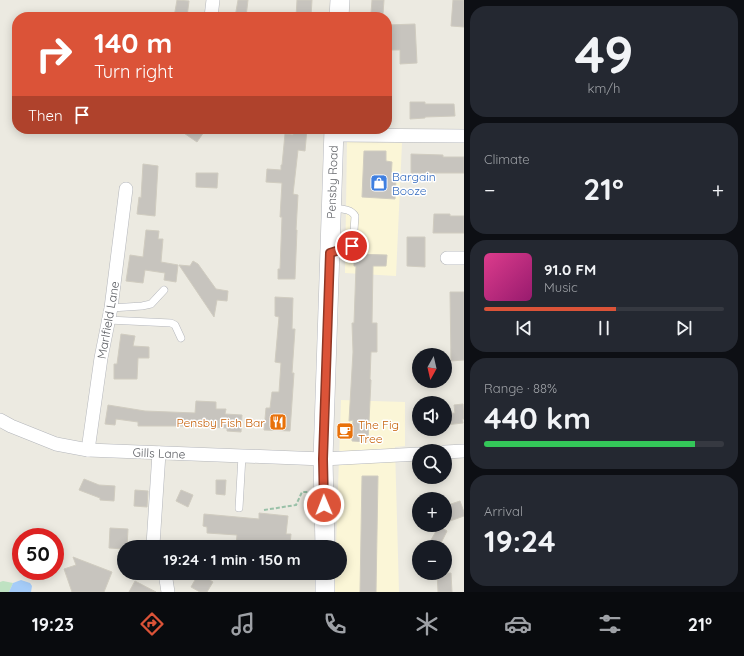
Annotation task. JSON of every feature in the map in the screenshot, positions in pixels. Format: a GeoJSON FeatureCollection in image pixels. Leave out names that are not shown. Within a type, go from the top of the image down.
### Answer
{"type":"FeatureCollection","features":[{"type":"Feature","properties":{"kind":"main road"},"geometry":{"type":"LineString","coordinates":[[339,12],[340,0]]}},
{"type":"Feature","properties":{"kind":"main road","name":"Pensby Road"},"geometry":{"type":"LineString","coordinates":[[325,540],[323,459],[333,134]]}},
{"type":"Feature","properties":{"kind":"main road"},"geometry":{"type":"LineString","coordinates":[[325,580],[325,592]]}},
{"type":"Feature","properties":{"kind":"street"},"geometry":{"type":"LineString","coordinates":[[212,12],[213,0]]}},
{"type":"Feature","properties":{"kind":"street"},"geometry":{"type":"LineString","coordinates":[[392,134],[464,136]]}},
{"type":"Feature","properties":{"kind":"street","name":"Marlfield Lane"},"geometry":{"type":"LineString","coordinates":[[88,450],[126,189]]}},
{"type":"Feature","properties":{"kind":"street"},"geometry":{"type":"LineString","coordinates":[[447,258],[464,258]]}},
{"type":"Feature","properties":{"kind":"street","name":"Gills Lane"},"geometry":{"type":"LineString","coordinates":[[0,420],[56,444],[88,450],[323,459],[412,454]]}},
{"type":"Feature","properties":{"kind":"street"},"geometry":{"type":"LineString","coordinates":[[452,452],[464,451]]}},
{"type":"Feature","properties":{"kind":"street"},"geometry":{"type":"LineString","coordinates":[[153,540],[159,453]]}},
{"type":"Feature","properties":{"kind":"street"},"geometry":{"type":"LineString","coordinates":[[166,580],[168,592]]}},
{"type":"Feature","properties":{"kind":"lane"},"geometry":{"type":"LineString","coordinates":[[109,314],[151,304],[164,290]]}},
{"type":"Feature","properties":{"kind":"lane"},"geometry":{"type":"LineString","coordinates":[[109,314],[171,323],[175,325],[181,338]]}},
{"type":"Feature","properties":{"kind":"lane"},"geometry":{"type":"LineString","coordinates":[[239,508],[242,456]]}},
{"type":"Feature","properties":{"kind":"path"},"geometry":{"type":"LineString","coordinates":[[264,510],[296,505],[302,492],[324,491]]}},
{"type":"Feature","properties":{"kind":"shaded area"},"geometry":{"type":"Polygon","coordinates":[[[347,142],[402,143],[396,276],[345,273],[347,142]]]}},
{"type":"Feature","properties":{"kind":"shaded area"},"geometry":{"type":"Polygon","coordinates":[[[341,400],[405,402],[405,446],[395,447],[399,592],[335,592],[335,580],[347,580],[347,540],[336,540],[341,400]]]}},
{"type":"Feature","properties":{"kind":"green space"},"geometry":{"type":"Polygon","coordinates":[[[3,581],[13,583],[9,592],[0,592],[0,582],[3,581]]]}},
{"type":"Feature","properties":{"kind":"water"},"geometry":{"type":"Polygon","coordinates":[[[21,580],[30,583],[32,586],[31,592],[9,592],[13,583],[21,580]]]}},
{"type":"Feature","properties":{"kind":"building"},"geometry":{"type":"Polygon","coordinates":[[[177,0],[189,1],[188,12],[175,12],[177,0]]]}},
{"type":"Feature","properties":{"kind":"building"},"geometry":{"type":"Polygon","coordinates":[[[238,0],[248,0],[247,12],[236,12],[238,0]]]}},
{"type":"Feature","properties":{"kind":"building"},"geometry":{"type":"Polygon","coordinates":[[[297,0],[312,0],[311,12],[296,12],[297,0]]]}},
{"type":"Feature","properties":{"kind":"building"},"geometry":{"type":"Polygon","coordinates":[[[372,0],[384,0],[383,12],[371,12],[372,0]]]}},
{"type":"Feature","properties":{"kind":"building"},"geometry":{"type":"Polygon","coordinates":[[[453,0],[464,0],[464,27],[451,26],[453,0]]]}},
{"type":"Feature","properties":{"kind":"building"},"geometry":{"type":"Polygon","coordinates":[[[415,24],[417,63],[400,64],[400,50],[392,50],[392,25],[415,24]]]}},
{"type":"Feature","properties":{"kind":"building"},"geometry":{"type":"Polygon","coordinates":[[[410,102],[425,102],[425,104],[454,104],[455,116],[410,119],[410,102]]]}},
{"type":"Feature","properties":{"kind":"building"},"geometry":{"type":"Polygon","coordinates":[[[185,134],[203,134],[197,142],[185,134]]]}},
{"type":"Feature","properties":{"kind":"building"},"geometry":{"type":"Polygon","coordinates":[[[285,134],[307,134],[305,151],[298,150],[293,194],[298,195],[295,279],[278,279],[278,269],[280,269],[282,217],[280,217],[282,183],[266,182],[267,169],[281,170],[285,134]]]}},
{"type":"Feature","properties":{"kind":"building"},"geometry":{"type":"Polygon","coordinates":[[[364,151],[386,151],[386,161],[392,162],[391,179],[396,179],[395,199],[362,197],[364,151]]]}},
{"type":"Feature","properties":{"kind":"building"},"geometry":{"type":"Polygon","coordinates":[[[411,154],[464,157],[464,173],[411,173],[411,154]]]}},
{"type":"Feature","properties":{"kind":"building"},"geometry":{"type":"Polygon","coordinates":[[[143,164],[158,166],[155,216],[137,214],[139,197],[141,198],[143,164]]]}},
{"type":"Feature","properties":{"kind":"building"},"geometry":{"type":"Polygon","coordinates":[[[196,173],[218,173],[217,188],[196,187],[196,173]]]}},
{"type":"Feature","properties":{"kind":"building"},"geometry":{"type":"Polygon","coordinates":[[[434,214],[464,216],[464,233],[433,233],[434,214]]]}},
{"type":"Feature","properties":{"kind":"building"},"geometry":{"type":"Polygon","coordinates":[[[146,230],[159,231],[158,239],[163,239],[161,262],[178,265],[176,282],[164,280],[165,273],[145,270],[143,283],[126,281],[130,255],[143,257],[146,230]]]}},
{"type":"Feature","properties":{"kind":"building"},"geometry":{"type":"Polygon","coordinates":[[[407,237],[425,237],[425,267],[407,266],[407,237]]]}},
{"type":"Feature","properties":{"kind":"building"},"geometry":{"type":"Polygon","coordinates":[[[354,254],[387,255],[386,266],[373,266],[372,323],[377,323],[377,352],[371,352],[368,442],[352,441],[353,420],[349,421],[353,352],[352,323],[354,323],[356,266],[354,266],[354,254]]]}},
{"type":"Feature","properties":{"kind":"building"},"geometry":{"type":"Polygon","coordinates":[[[193,261],[198,264],[216,289],[228,291],[227,301],[217,300],[214,317],[179,265],[190,266],[193,261]]]}},
{"type":"Feature","properties":{"kind":"building"},"geometry":{"type":"Polygon","coordinates":[[[450,292],[464,292],[464,360],[452,361],[450,292]]]}},
{"type":"Feature","properties":{"kind":"building"},"geometry":{"type":"Polygon","coordinates":[[[275,297],[293,298],[292,329],[295,329],[290,431],[264,430],[266,408],[270,408],[272,392],[279,392],[281,363],[275,362],[279,317],[275,316],[275,297]]]}},
{"type":"Feature","properties":{"kind":"building"},"geometry":{"type":"Polygon","coordinates":[[[121,334],[135,336],[133,346],[149,347],[149,358],[138,358],[137,379],[114,379],[114,364],[117,364],[121,334]]]}},
{"type":"Feature","properties":{"kind":"building"},"geometry":{"type":"Polygon","coordinates":[[[196,401],[216,402],[216,409],[226,409],[225,414],[242,415],[241,432],[227,431],[227,428],[138,426],[138,422],[116,419],[115,425],[105,424],[108,405],[145,411],[195,413],[196,401]]]}},
{"type":"Feature","properties":{"kind":"building"},"geometry":{"type":"Polygon","coordinates":[[[463,404],[463,423],[452,424],[452,413],[455,413],[454,405],[463,404]]]}},
{"type":"Feature","properties":{"kind":"building"},"geometry":{"type":"Polygon","coordinates":[[[362,476],[378,476],[376,592],[360,592],[362,476]]]}},
{"type":"Feature","properties":{"kind":"building"},"geometry":{"type":"Polygon","coordinates":[[[84,479],[99,485],[115,486],[114,501],[100,500],[100,498],[79,490],[84,479]]]}},
{"type":"Feature","properties":{"kind":"building"},"geometry":{"type":"Polygon","coordinates":[[[216,480],[226,480],[225,495],[216,494],[216,480]]]}},
{"type":"Feature","properties":{"kind":"building"},"geometry":{"type":"Polygon","coordinates":[[[135,490],[148,491],[147,507],[134,506],[135,490]]]}},
{"type":"Feature","properties":{"kind":"building"},"geometry":{"type":"Polygon","coordinates":[[[181,490],[193,495],[188,507],[176,501],[181,490]]]}},
{"type":"Feature","properties":{"kind":"building"},"geometry":{"type":"Polygon","coordinates":[[[460,501],[464,516],[452,520],[452,504],[460,501]]]}},
{"type":"Feature","properties":{"kind":"building"},"geometry":{"type":"Polygon","coordinates":[[[259,513],[288,516],[286,534],[291,534],[290,540],[237,540],[237,535],[207,533],[207,527],[203,526],[204,514],[259,519],[259,513]]]}},
{"type":"Feature","properties":{"kind":"building"},"geometry":{"type":"Polygon","coordinates":[[[110,528],[128,529],[127,540],[117,540],[117,549],[109,548],[110,528]]]}},
{"type":"Feature","properties":{"kind":"building"},"geometry":{"type":"Polygon","coordinates":[[[436,532],[446,532],[442,540],[431,540],[436,532]]]}},
{"type":"Feature","properties":{"kind":"building"},"geometry":{"type":"Polygon","coordinates":[[[73,557],[112,572],[104,592],[72,592],[64,569],[76,565],[73,557]]]}},
{"type":"Feature","properties":{"kind":"building"},"geometry":{"type":"Polygon","coordinates":[[[195,580],[210,580],[213,582],[207,592],[200,592],[191,587],[195,580]]]}},
{"type":"Feature","properties":{"kind":"building"},"geometry":{"type":"Polygon","coordinates":[[[437,580],[451,580],[452,592],[438,592],[437,580]]]}},
{"type":"Feature","properties":{"kind":"building"},"geometry":{"type":"Polygon","coordinates":[[[135,581],[156,592],[129,592],[135,581]]]}},
{"type":"Feature","properties":{"kind":"place","name":"Bargain Booze"},"geometry":{"type":"Point","coordinates":[379,183]}},
{"type":"Feature","properties":{"kind":"place","name":"Pensby Fish Bar"},"geometry":{"type":"Point","coordinates":[278,422]}},
{"type":"Feature","properties":{"kind":"place","name":"The Fig Tree"},"geometry":{"type":"Point","coordinates":[345,431]}},
{"type":"Feature","properties":{"kind":"route"},"geometry":{"type":"LineString","coordinates":[[324,505],[323,459],[330,253],[352,246]]}}]}
